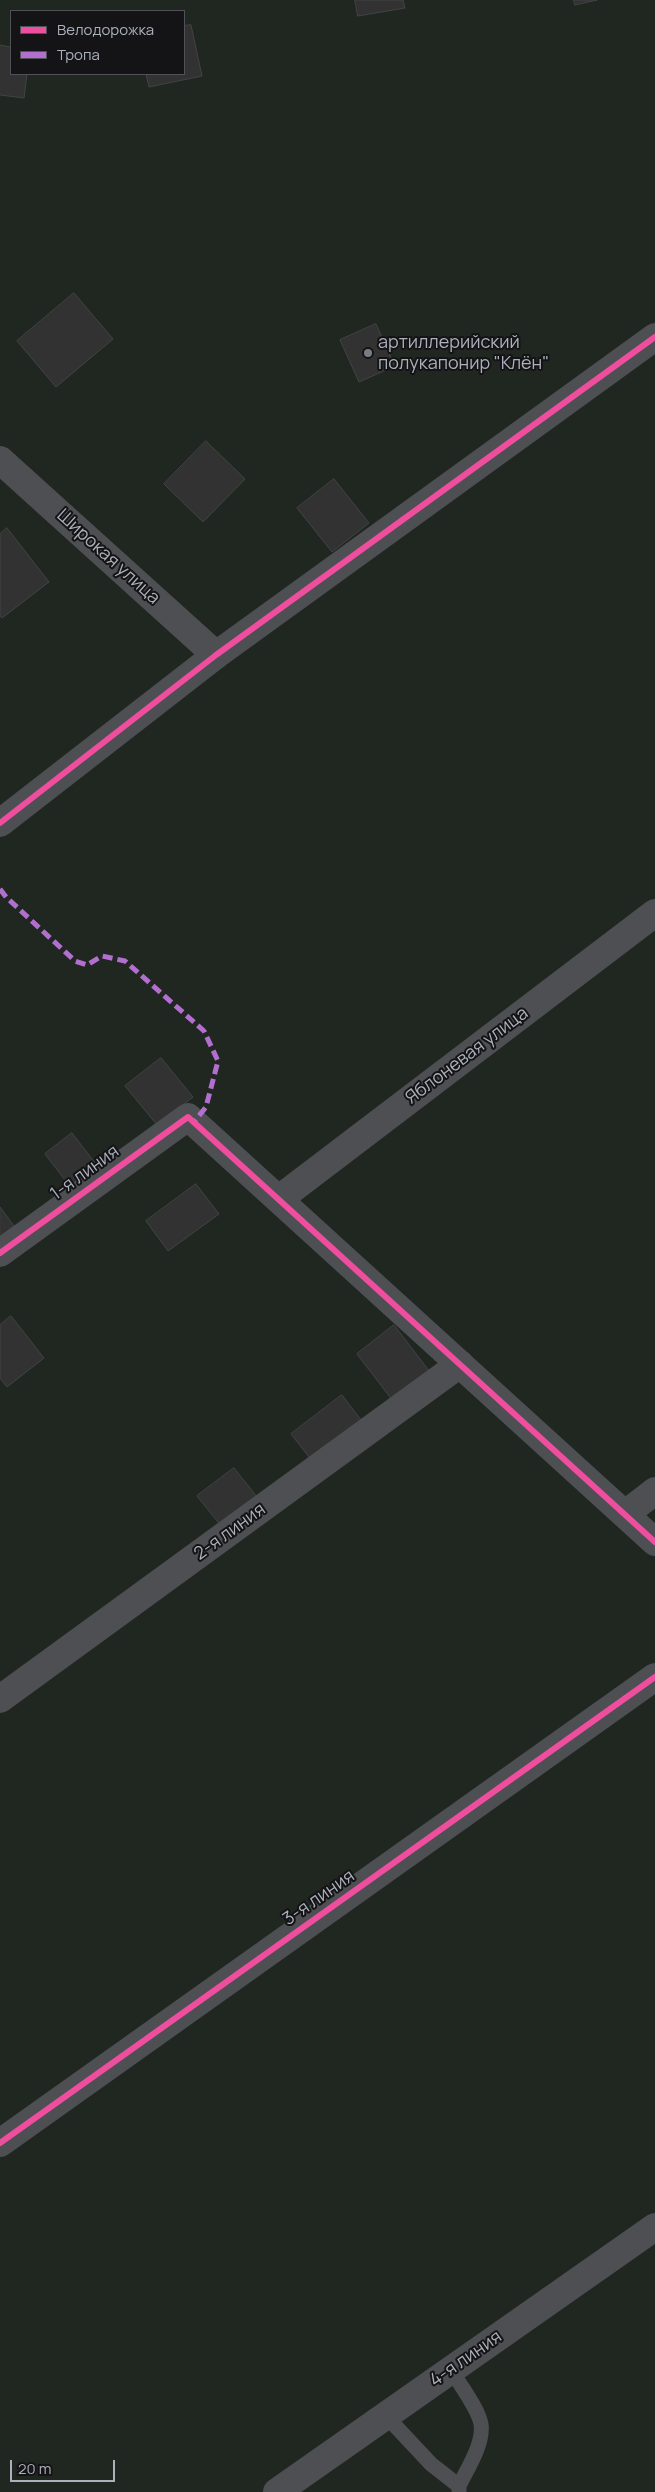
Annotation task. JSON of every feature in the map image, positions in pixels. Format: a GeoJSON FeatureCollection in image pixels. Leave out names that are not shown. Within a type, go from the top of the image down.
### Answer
{"type":"FeatureCollection","features":[{"type":"Feature","properties":{"kind":"street"},"geometry":{"type":"LineString","coordinates":[[0,823],[216,655],[655,337]]}},
{"type":"Feature","properties":{"kind":"street","name":"Широкая улица"},"geometry":{"type":"LineString","coordinates":[[0,460],[216,655]]}},
{"type":"Feature","properties":{"kind":"street","name":"Яблоневая улица"},"geometry":{"type":"LineString","coordinates":[[279,1199],[655,913]]}},
{"type":"Feature","properties":{"kind":"street","name":"1-я линия"},"geometry":{"type":"LineString","coordinates":[[0,1253],[188,1117],[279,1199]]}},
{"type":"Feature","properties":{"kind":"street"},"geometry":{"type":"LineString","coordinates":[[279,1199],[655,1542]]}},
{"type":"Feature","properties":{"kind":"street","name":"2-я линия"},"geometry":{"type":"LineString","coordinates":[[0,1699],[460,1364]]}},
{"type":"Feature","properties":{"kind":"street"},"geometry":{"type":"LineString","coordinates":[[625,1514],[655,1491]]}},
{"type":"Feature","properties":{"kind":"street","name":"3-я линия"},"geometry":{"type":"LineString","coordinates":[[0,2144],[655,1677]]}},
{"type":"Feature","properties":{"kind":"street","name":"4-я линия"},"geometry":{"type":"LineString","coordinates":[[277,2492],[655,2227]]}},
{"type":"Feature","properties":{"kind":"lane"},"geometry":{"type":"LineString","coordinates":[[386,2416],[431,2464],[459,2489],[476,2452],[481,2425],[470,2400],[450,2370]]}},
{"type":"Feature","properties":{"kind":"shaded area"},"geometry":{"type":"Polygon","coordinates":[[[0,0],[655,0],[655,2492],[0,2492],[0,0]]]}},
{"type":"Feature","properties":{"kind":"building"},"geometry":{"type":"Polygon","coordinates":[[[355,0],[403,0],[405,8],[358,16],[355,0]]]}},
{"type":"Feature","properties":{"kind":"building"},"geometry":{"type":"Polygon","coordinates":[[[574,0],[597,0],[575,5],[574,0]]]}},
{"type":"Feature","properties":{"kind":"building"},"geometry":{"type":"Polygon","coordinates":[[[191,25],[202,76],[149,87],[146,75],[185,75],[185,26],[191,25]]]}},
{"type":"Feature","properties":{"kind":"building"},"geometry":{"type":"Polygon","coordinates":[[[0,45],[10,47],[10,75],[27,75],[24,98],[0,95],[0,45]]]}},
{"type":"Feature","properties":{"kind":"building"},"geometry":{"type":"Polygon","coordinates":[[[74,293],[113,339],[56,387],[17,341],[74,293]]]}},
{"type":"Feature","properties":{"kind":"building","name":"артиллерийский полукапонир \"Клён\""},"geometry":{"type":"Polygon","coordinates":[[[376,324],[395,366],[359,382],[340,340],[376,324]]]}},
{"type":"Feature","properties":{"kind":"building"},"geometry":{"type":"Polygon","coordinates":[[[206,441],[245,479],[203,522],[164,484],[206,441]]]}},
{"type":"Feature","properties":{"kind":"building"},"geometry":{"type":"Polygon","coordinates":[[[334,479],[369,523],[332,552],[297,508],[334,479]]]}},
{"type":"Feature","properties":{"kind":"building"},"geometry":{"type":"Polygon","coordinates":[[[7,528],[49,582],[2,618],[0,616],[0,534],[7,528]]]}},
{"type":"Feature","properties":{"kind":"building"},"geometry":{"type":"Polygon","coordinates":[[[161,1058],[193,1097],[157,1125],[125,1086],[161,1058]]]}},
{"type":"Feature","properties":{"kind":"building"},"geometry":{"type":"Polygon","coordinates":[[[72,1133],[99,1168],[72,1189],[45,1154],[72,1133]]]}},
{"type":"Feature","properties":{"kind":"building"},"geometry":{"type":"Polygon","coordinates":[[[196,1184],[219,1214],[168,1251],[146,1221],[196,1184]]]}},
{"type":"Feature","properties":{"kind":"building"},"geometry":{"type":"Polygon","coordinates":[[[0,1207],[14,1226],[0,1237],[0,1207]]]}},
{"type":"Feature","properties":{"kind":"building"},"geometry":{"type":"Polygon","coordinates":[[[11,1316],[44,1358],[7,1387],[0,1378],[0,1325],[11,1316]]]}},
{"type":"Feature","properties":{"kind":"building"},"geometry":{"type":"Polygon","coordinates":[[[394,1325],[430,1372],[393,1401],[357,1354],[394,1325]]]}},
{"type":"Feature","properties":{"kind":"building"},"geometry":{"type":"Polygon","coordinates":[[[342,1395],[364,1424],[313,1462],[291,1434],[342,1395]]]}},
{"type":"Feature","properties":{"kind":"building"},"geometry":{"type":"Polygon","coordinates":[[[234,1468],[258,1498],[221,1526],[197,1496],[234,1468]]]}},
{"type":"Feature","properties":{"kind":"marked path"},"geometry":{"type":"LineString","coordinates":[[0,889],[6,897],[75,961],[87,965],[102,956],[125,961],[204,1031],[218,1061],[206,1107],[194,1122]]}},
{"type":"Feature","properties":{"kind":"cycle path"},"geometry":{"type":"LineString","coordinates":[[0,823],[216,655],[655,337]]}},
{"type":"Feature","properties":{"kind":"cycle path"},"geometry":{"type":"LineString","coordinates":[[0,1253],[188,1117],[655,1542]]}},
{"type":"Feature","properties":{"kind":"cycle path"},"geometry":{"type":"LineString","coordinates":[[0,2143],[655,1677]]}},
{"type":"Feature","properties":{"kind":"place","name":"артиллерийский полукапонир \"Клён\""},"geometry":{"type":"Point","coordinates":[368,353]}}]}
